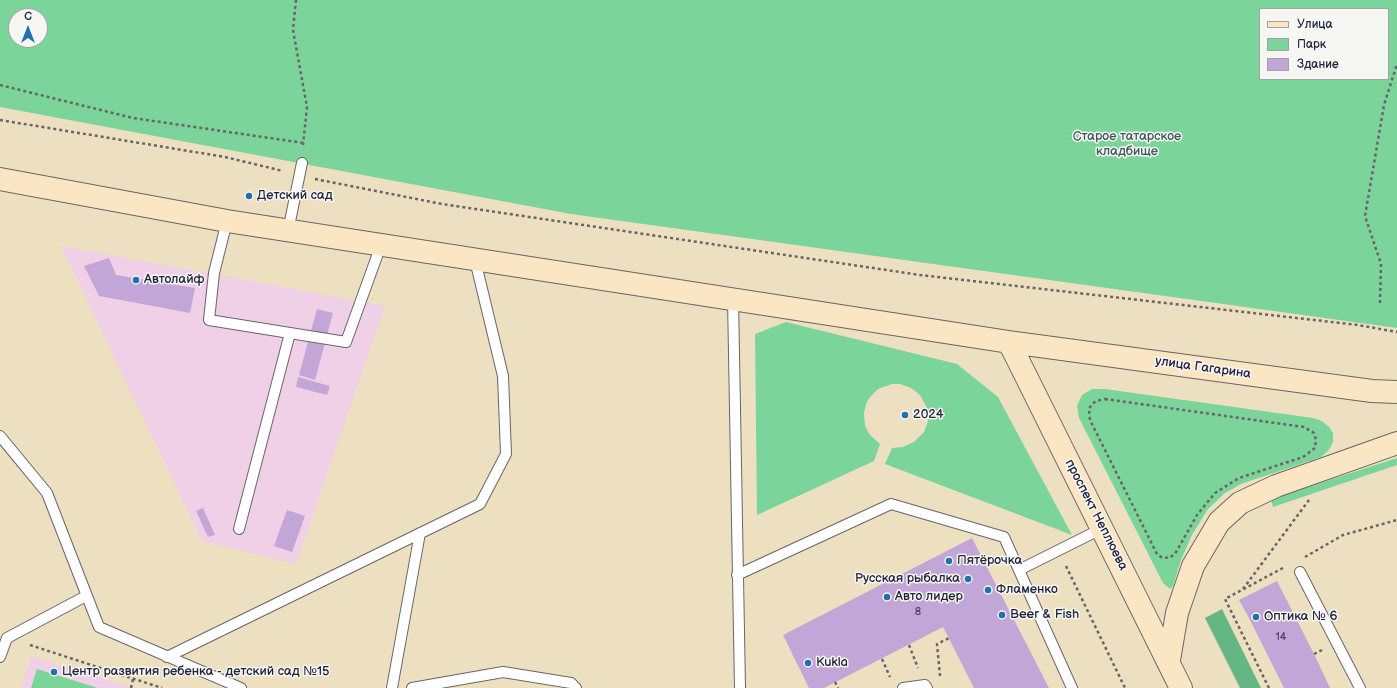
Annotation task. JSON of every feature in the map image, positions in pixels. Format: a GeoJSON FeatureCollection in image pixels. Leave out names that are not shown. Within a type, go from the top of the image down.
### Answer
{"type":"FeatureCollection","features":[{"type":"Feature","properties":{"kind":"main road","name":"улица Гагарина"},"geometry":{"type":"LineString","coordinates":[[0,179],[288,231],[733,298],[1009,342],[1372,391],[1397,392]]}},
{"type":"Feature","properties":{"kind":"main road","name":"проспект Неплюева"},"geometry":{"type":"LineString","coordinates":[[1009,342],[1169,660],[1181,688]]}},
{"type":"Feature","properties":{"kind":"main road"},"geometry":{"type":"LineString","coordinates":[[1169,660],[1177,613],[1193,566],[1219,522],[1240,503],[1276,486],[1397,443]]}},
{"type":"Feature","properties":{"kind":"lane"},"geometry":{"type":"LineString","coordinates":[[288,231],[302,164]]}},
{"type":"Feature","properties":{"kind":"lane"},"geometry":{"type":"LineString","coordinates":[[227,221],[214,273],[209,320],[346,342],[381,245]]}},
{"type":"Feature","properties":{"kind":"lane"},"geometry":{"type":"LineString","coordinates":[[167,657],[480,504],[506,454],[503,376],[475,260]]}},
{"type":"Feature","properties":{"kind":"lane"},"geometry":{"type":"LineString","coordinates":[[733,298],[740,688]]}},
{"type":"Feature","properties":{"kind":"lane"},"geometry":{"type":"LineString","coordinates":[[239,529],[290,333]]}},
{"type":"Feature","properties":{"kind":"lane"},"geometry":{"type":"LineString","coordinates":[[0,436],[47,494],[99,627],[241,688]]}},
{"type":"Feature","properties":{"kind":"lane"},"geometry":{"type":"LineString","coordinates":[[737,575],[891,504],[1004,537],[1072,688]]}},
{"type":"Feature","properties":{"kind":"lane"},"geometry":{"type":"LineString","coordinates":[[1019,570],[1103,528]]}},
{"type":"Feature","properties":{"kind":"lane"},"geometry":{"type":"LineString","coordinates":[[392,688],[420,533]]}},
{"type":"Feature","properties":{"kind":"lane"},"geometry":{"type":"LineString","coordinates":[[1300,572],[1360,688]]}},
{"type":"Feature","properties":{"kind":"lane"},"geometry":{"type":"LineString","coordinates":[[0,657],[7,638],[86,596]]}},
{"type":"Feature","properties":{"kind":"lane"},"geometry":{"type":"LineString","coordinates":[[412,688],[503,672],[571,683],[576,688]]}},
{"type":"Feature","properties":{"kind":"lane"},"geometry":{"type":"LineString","coordinates":[[903,688],[926,687]]}},
{"type":"Feature","properties":{"kind":"path"},"geometry":{"type":"LineString","coordinates":[[296,0],[293,30],[307,107],[302,164]]}},
{"type":"Feature","properties":{"kind":"path"},"geometry":{"type":"LineString","coordinates":[[1380,303],[1381,264],[1365,216],[1384,105],[1397,64]]}},
{"type":"Feature","properties":{"kind":"path"},"geometry":{"type":"LineString","coordinates":[[0,85],[132,118],[304,144]]}},
{"type":"Feature","properties":{"kind":"path"},"geometry":{"type":"LineString","coordinates":[[0,120],[225,157],[300,176],[442,204],[912,274],[1358,325],[1397,332]]}},
{"type":"Feature","properties":{"kind":"path"},"geometry":{"type":"LineString","coordinates":[[1105,399],[1304,427],[1314,434],[1316,440],[1315,448],[1303,457],[1239,478],[1215,494],[1197,516],[1176,554],[1169,558],[1161,557],[1157,554],[1090,420],[1089,409],[1092,404],[1096,401],[1105,399]]}},
{"type":"Feature","properties":{"kind":"path"},"geometry":{"type":"LineString","coordinates":[[1242,590],[1309,499]]}},
{"type":"Feature","properties":{"kind":"path"},"geometry":{"type":"LineString","coordinates":[[1302,558],[1343,535],[1397,520]]}},
{"type":"Feature","properties":{"kind":"path"},"geometry":{"type":"LineString","coordinates":[[1058,551],[1125,688]]}},
{"type":"Feature","properties":{"kind":"path"},"geometry":{"type":"LineString","coordinates":[[1270,688],[1225,599],[1289,566]]}},
{"type":"Feature","properties":{"kind":"path"},"geometry":{"type":"LineString","coordinates":[[7,638],[162,688]]}},
{"type":"Feature","properties":{"kind":"path"},"geometry":{"type":"LineString","coordinates":[[940,681],[937,644],[949,638]]}},
{"type":"Feature","properties":{"kind":"path"},"geometry":{"type":"LineString","coordinates":[[909,645],[926,687]]}},
{"type":"Feature","properties":{"kind":"path"},"geometry":{"type":"LineString","coordinates":[[882,659],[892,681]]}},
{"type":"Feature","properties":{"kind":"path"},"geometry":{"type":"LineString","coordinates":[[130,688],[133,679]]}},
{"type":"Feature","properties":{"kind":"path"},"geometry":{"type":"LineString","coordinates":[[835,682],[838,688]]}},
{"type":"Feature","properties":{"kind":"shaded area"},"geometry":{"type":"Polygon","coordinates":[[[61,246],[385,306],[296,564],[202,541],[61,246]]]}},
{"type":"Feature","properties":{"kind":"shaded area","name":"Центр развития ребенка - детский сад №15"},"geometry":{"type":"Polygon","coordinates":[[[31,656],[133,688],[21,688],[31,656]]]}},
{"type":"Feature","properties":{"kind":"green space","name":"Старое татарское кладбище"},"geometry":{"type":"Polygon","coordinates":[[[0,0],[1397,0],[1397,328],[571,214],[0,107],[0,0]]]}},
{"type":"Feature","properties":{"kind":"green space"},"geometry":{"type":"Polygon","coordinates":[[[786,322],[957,364],[998,397],[1072,535],[885,464],[892,448],[903,447],[914,442],[924,432],[928,421],[927,408],[920,395],[911,388],[900,384],[892,384],[878,389],[870,397],[866,404],[864,413],[865,426],[870,435],[880,444],[874,461],[757,515],[755,334],[786,322]]]}},
{"type":"Feature","properties":{"kind":"green space"},"geometry":{"type":"Polygon","coordinates":[[[1092,389],[1105,389],[1313,418],[1322,421],[1329,427],[1333,433],[1333,442],[1329,450],[1321,457],[1241,484],[1225,493],[1208,509],[1192,535],[1181,560],[1173,586],[1170,589],[1163,583],[1079,418],[1077,406],[1082,395],[1092,389]]]}},
{"type":"Feature","properties":{"kind":"green space"},"geometry":{"type":"Polygon","coordinates":[[[1397,458],[1397,465],[1273,507],[1271,499],[1397,458]]]}},
{"type":"Feature","properties":{"kind":"green space"},"geometry":{"type":"Polygon","coordinates":[[[1222,609],[1261,688],[1240,688],[1205,618],[1222,609]]]}},
{"type":"Feature","properties":{"kind":"green space"},"geometry":{"type":"Polygon","coordinates":[[[37,669],[98,688],[31,688],[37,669]]]}},
{"type":"Feature","properties":{"kind":"building"},"geometry":{"type":"Polygon","coordinates":[[[109,258],[116,275],[195,288],[190,313],[99,296],[84,266],[109,258]]]}},
{"type":"Feature","properties":{"kind":"building"},"geometry":{"type":"Polygon","coordinates":[[[317,309],[333,313],[315,380],[299,375],[317,309]]]}},
{"type":"Feature","properties":{"kind":"building"},"geometry":{"type":"Polygon","coordinates":[[[298,377],[330,386],[327,395],[296,387],[298,377]]]}},
{"type":"Feature","properties":{"kind":"building"},"geometry":{"type":"Polygon","coordinates":[[[203,508],[215,535],[208,537],[196,511],[203,508]]]}},
{"type":"Feature","properties":{"kind":"building"},"geometry":{"type":"Polygon","coordinates":[[[287,510],[305,516],[292,552],[274,546],[287,510]]]}},
{"type":"Feature","properties":{"kind":"building"},"geometry":{"type":"Polygon","coordinates":[[[972,538],[1049,688],[974,688],[943,627],[824,688],[809,688],[783,635],[972,538]]]}},
{"type":"Feature","properties":{"kind":"building"},"geometry":{"type":"Polygon","coordinates":[[[1277,581],[1330,688],[1284,688],[1239,600],[1277,581]]]}},
{"type":"Feature","properties":{"kind":"place","name":"Детский сад"},"geometry":{"type":"Point","coordinates":[249,196]}},
{"type":"Feature","properties":{"kind":"place","name":"Автолайф"},"geometry":{"type":"Point","coordinates":[136,280]}},
{"type":"Feature","properties":{"kind":"place","name":"2024"},"geometry":{"type":"Point","coordinates":[905,415]}},
{"type":"Feature","properties":{"kind":"place","name":"Пятёрочка"},"geometry":{"type":"Point","coordinates":[949,561]}},
{"type":"Feature","properties":{"kind":"place","name":"Русская рыбалка"},"geometry":{"type":"Point","coordinates":[968,579]}},
{"type":"Feature","properties":{"kind":"place","name":"Фламенко"},"geometry":{"type":"Point","coordinates":[988,590]}},
{"type":"Feature","properties":{"kind":"place","name":"Авто лидер"},"geometry":{"type":"Point","coordinates":[887,597]}},
{"type":"Feature","properties":{"kind":"place","name":"Beer & Fish"},"geometry":{"type":"Point","coordinates":[1002,615]}},
{"type":"Feature","properties":{"kind":"place","name":"Оптика № 6"},"geometry":{"type":"Point","coordinates":[1256,617]}},
{"type":"Feature","properties":{"kind":"place","name":"Kukla"},"geometry":{"type":"Point","coordinates":[808,663]}},
{"type":"Feature","properties":{"kind":"place","name":"Центр развития ребенка - детский сад №15"},"geometry":{"type":"Point","coordinates":[54,672]}}]}
